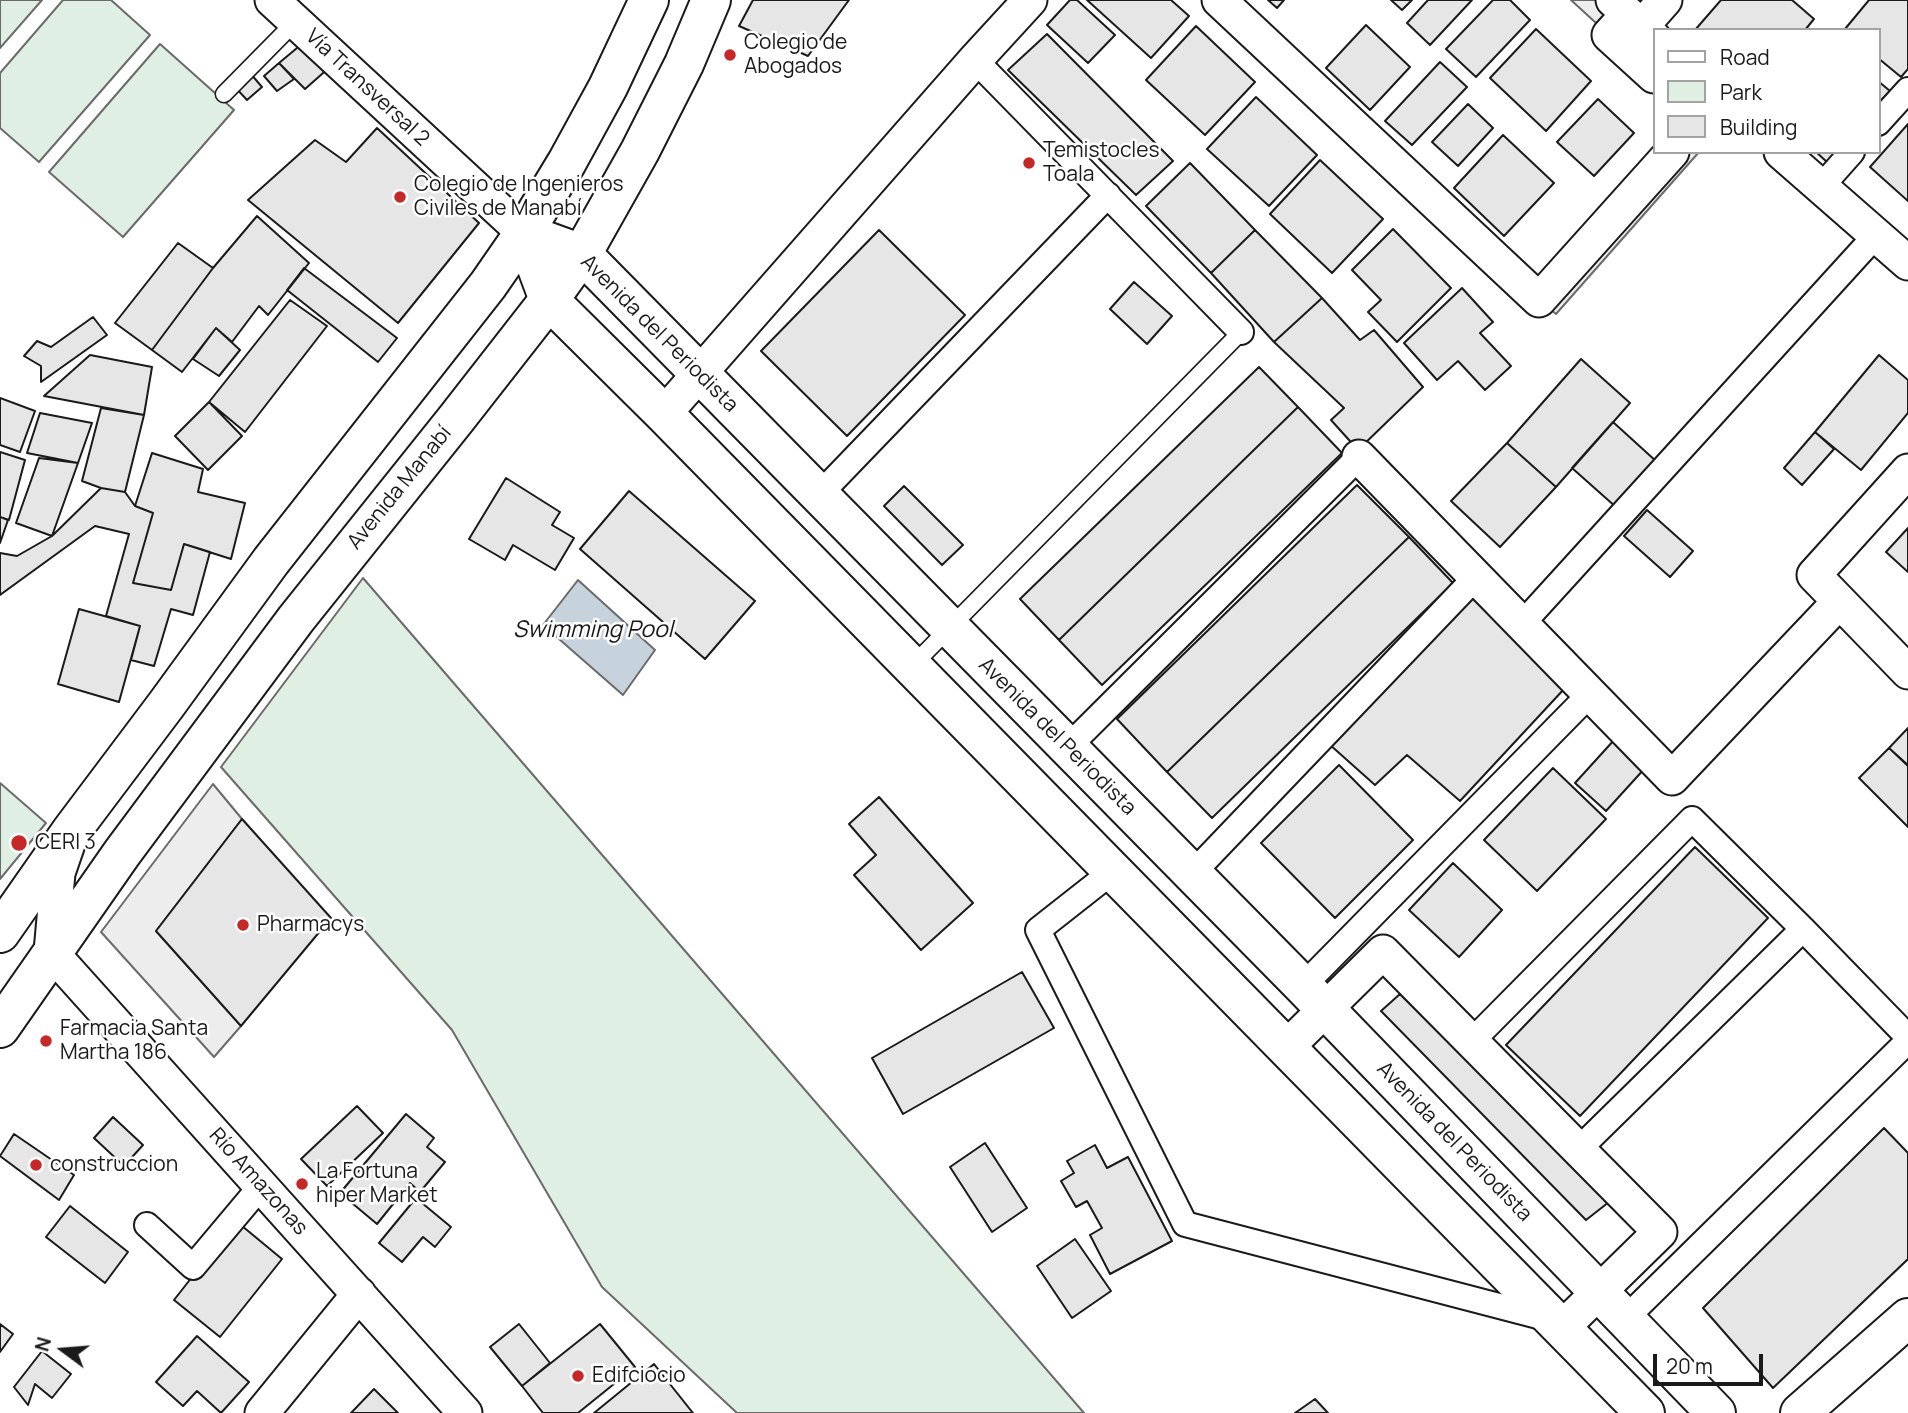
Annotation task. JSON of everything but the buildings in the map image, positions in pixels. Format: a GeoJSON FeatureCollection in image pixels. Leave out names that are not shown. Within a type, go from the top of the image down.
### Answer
{"type":"FeatureCollection","features":[{"type":"Feature","properties":{"kind":"street","name":"Avenida Manabí"},"geometry":{"type":"LineString","coordinates":[[0,933],[72,830],[271,561],[488,285],[524,233],[567,162],[602,98],[649,0]]}},
{"type":"Feature","properties":{"kind":"street","name":"Avenida Manabí"},"geometry":{"type":"LineString","coordinates":[[0,1028],[121,853],[296,619],[549,300],[582,254],[640,151],[684,64],[711,0]]}},
{"type":"Feature","properties":{"kind":"street"},"geometry":{"type":"LineString","coordinates":[[664,414],[975,60],[1031,0]]}},
{"type":"Feature","properties":{"kind":"street"},"geometry":{"type":"LineString","coordinates":[[1219,0],[1539,300],[1670,154]]}},
{"type":"Feature","properties":{"kind":"street"},"geometry":{"type":"LineString","coordinates":[[1652,74],[1609,35],[1665,0]]}},
{"type":"Feature","properties":{"kind":"street","name":"Vía Transversal 2"},"geometry":{"type":"LineString","coordinates":[[283,11],[524,233]]}},
{"type":"Feature","properties":{"kind":"street"},"geometry":{"type":"LineString","coordinates":[[975,60],[1241,332]]}},
{"type":"Feature","properties":{"kind":"street"},"geometry":{"type":"LineString","coordinates":[[1880,122],[1908,90]]}},
{"type":"Feature","properties":{"kind":"street"},"geometry":{"type":"LineString","coordinates":[[1783,154],[1908,263]]}},
{"type":"Feature","properties":{"kind":"street"},"geometry":{"type":"LineString","coordinates":[[1821,187],[1850,154]]}},
{"type":"Feature","properties":{"kind":"street"},"geometry":{"type":"LineString","coordinates":[[820,494],[1108,195]]}},
{"type":"Feature","properties":{"kind":"street","name":"Avenida del Periodista"},"geometry":{"type":"LineString","coordinates":[[524,233],[582,254],[1314,998],[1716,1413]]}},
{"type":"Feature","properties":{"kind":"street"},"geometry":{"type":"LineString","coordinates":[[524,233],[549,300],[1645,1413]]}},
{"type":"Feature","properties":{"kind":"street"},"geometry":{"type":"LineString","coordinates":[[1522,624],[1877,234]]}},
{"type":"Feature","properties":{"kind":"street"},"geometry":{"type":"LineString","coordinates":[[1068,747],[1359,457],[1672,778],[1839,602]]}},
{"type":"Feature","properties":{"kind":"street"},"geometry":{"type":"LineString","coordinates":[[1908,471],[1814,575],[1908,671]]}},
{"type":"Feature","properties":{"kind":"street"},"geometry":{"type":"LineString","coordinates":[[1192,874],[1475,578]]}},
{"type":"Feature","properties":{"kind":"street"},"geometry":{"type":"LineString","coordinates":[[1286,1048],[1314,998],[1590,694]]}},
{"type":"Feature","properties":{"kind":"street"},"geometry":{"type":"LineString","coordinates":[[1112,871],[1038,930],[1185,1224],[1558,1324],[1613,1305],[1908,1039],[1803,929],[1692,819],[1471,1041]]}},
{"type":"Feature","properties":{"kind":"street","name":"Avenida Manabí"},"geometry":{"type":"LineString","coordinates":[[51,952],[58,873],[72,830]]}},
{"type":"Feature","properties":{"kind":"street"},"geometry":{"type":"LineString","coordinates":[[1578,1150],[1803,929]]}},
{"type":"Feature","properties":{"kind":"street","name":"Río Amazonas"},"geometry":{"type":"LineString","coordinates":[[51,952],[464,1413]]}},
{"type":"Feature","properties":{"kind":"street"},"geometry":{"type":"LineString","coordinates":[[1314,998],[1383,952],[1660,1233],[1613,1305]]}},
{"type":"Feature","properties":{"kind":"street"},"geometry":{"type":"LineString","coordinates":[[147,1225],[193,1267],[261,1186]]}},
{"type":"Feature","properties":{"kind":"street"},"geometry":{"type":"LineString","coordinates":[[262,1413],[359,1294]]}},
{"type":"Feature","properties":{"kind":"street"},"geometry":{"type":"LineString","coordinates":[[1800,1413],[1908,1318]]}},
{"type":"Feature","properties":{"kind":"lane"},"geometry":{"type":"LineString","coordinates":[[224,94],[283,11]]}},
{"type":"Feature","properties":{"kind":"lane"},"geometry":{"type":"LineString","coordinates":[[911,667],[1241,332]]}},
{"type":"Feature","properties":{"kind":"green space"},"geometry":{"type":"Polygon","coordinates":[[[0,0],[42,0],[0,48],[0,0]]]}},
{"type":"Feature","properties":{"kind":"green space"},"geometry":{"type":"Polygon","coordinates":[[[63,0],[111,0],[150,35],[39,162],[0,128],[0,73],[63,0]]]}},
{"type":"Feature","properties":{"kind":"green space"},"geometry":{"type":"Polygon","coordinates":[[[160,44],[234,110],[123,237],[49,172],[160,44]]]}},
{"type":"Feature","properties":{"kind":"green space"},"geometry":{"type":"Polygon","coordinates":[[[363,578],[1084,1413],[737,1413],[602,1287],[452,1030],[221,767],[363,578]]]}},
{"type":"Feature","properties":{"kind":"green space"},"geometry":{"type":"Polygon","coordinates":[[[0,783],[46,823],[0,879],[0,783]]]}},
{"type":"Feature","properties":{"kind":"shaded area"},"geometry":{"type":"Polygon","coordinates":[[[1571,0],[1613,0],[1609,35],[1571,0]]]}},
{"type":"Feature","properties":{"kind":"shaded area"},"geometry":{"type":"Polygon","coordinates":[[[1670,154],[1697,154],[1556,314],[1539,300],[1670,154]]]}},
{"type":"Feature","properties":{"kind":"shaded area"},"geometry":{"type":"Polygon","coordinates":[[[213,784],[242,819],[156,931],[241,1026],[214,1057],[101,932],[213,784]]]}},
{"type":"Feature","properties":{"kind":"water","name":"Swimming Pool"},"geometry":{"type":"Polygon","coordinates":[[[578,580],[655,650],[623,695],[543,625],[578,580]]]}},
{"type":"Feature","properties":{"kind":"place","name":"Colegio de Abogados"},"geometry":{"type":"Point","coordinates":[730,55]}},
{"type":"Feature","properties":{"kind":"place","name":"Temistocles Toala"},"geometry":{"type":"Point","coordinates":[1029,163]}},
{"type":"Feature","properties":{"kind":"place","name":"Colegio de Ingenieros Civiles de Manabí"},"geometry":{"type":"Point","coordinates":[400,197]}},
{"type":"Feature","properties":{"kind":"place","name":"CERI 3"},"geometry":{"type":"Point","coordinates":[19,843]}},
{"type":"Feature","properties":{"kind":"place","name":"Pharmacys"},"geometry":{"type":"Point","coordinates":[243,925]}},
{"type":"Feature","properties":{"kind":"place","name":"Farmacia Santa Martha 186"},"geometry":{"type":"Point","coordinates":[46,1041]}},
{"type":"Feature","properties":{"kind":"place","name":"construccion"},"geometry":{"type":"Point","coordinates":[36,1165]}},
{"type":"Feature","properties":{"kind":"place","name":"La Fortuna hiper Market"},"geometry":{"type":"Point","coordinates":[302,1184]}},
{"type":"Feature","properties":{"kind":"place","name":"Edifciocio"},"geometry":{"type":"Point","coordinates":[578,1376]}}]}
